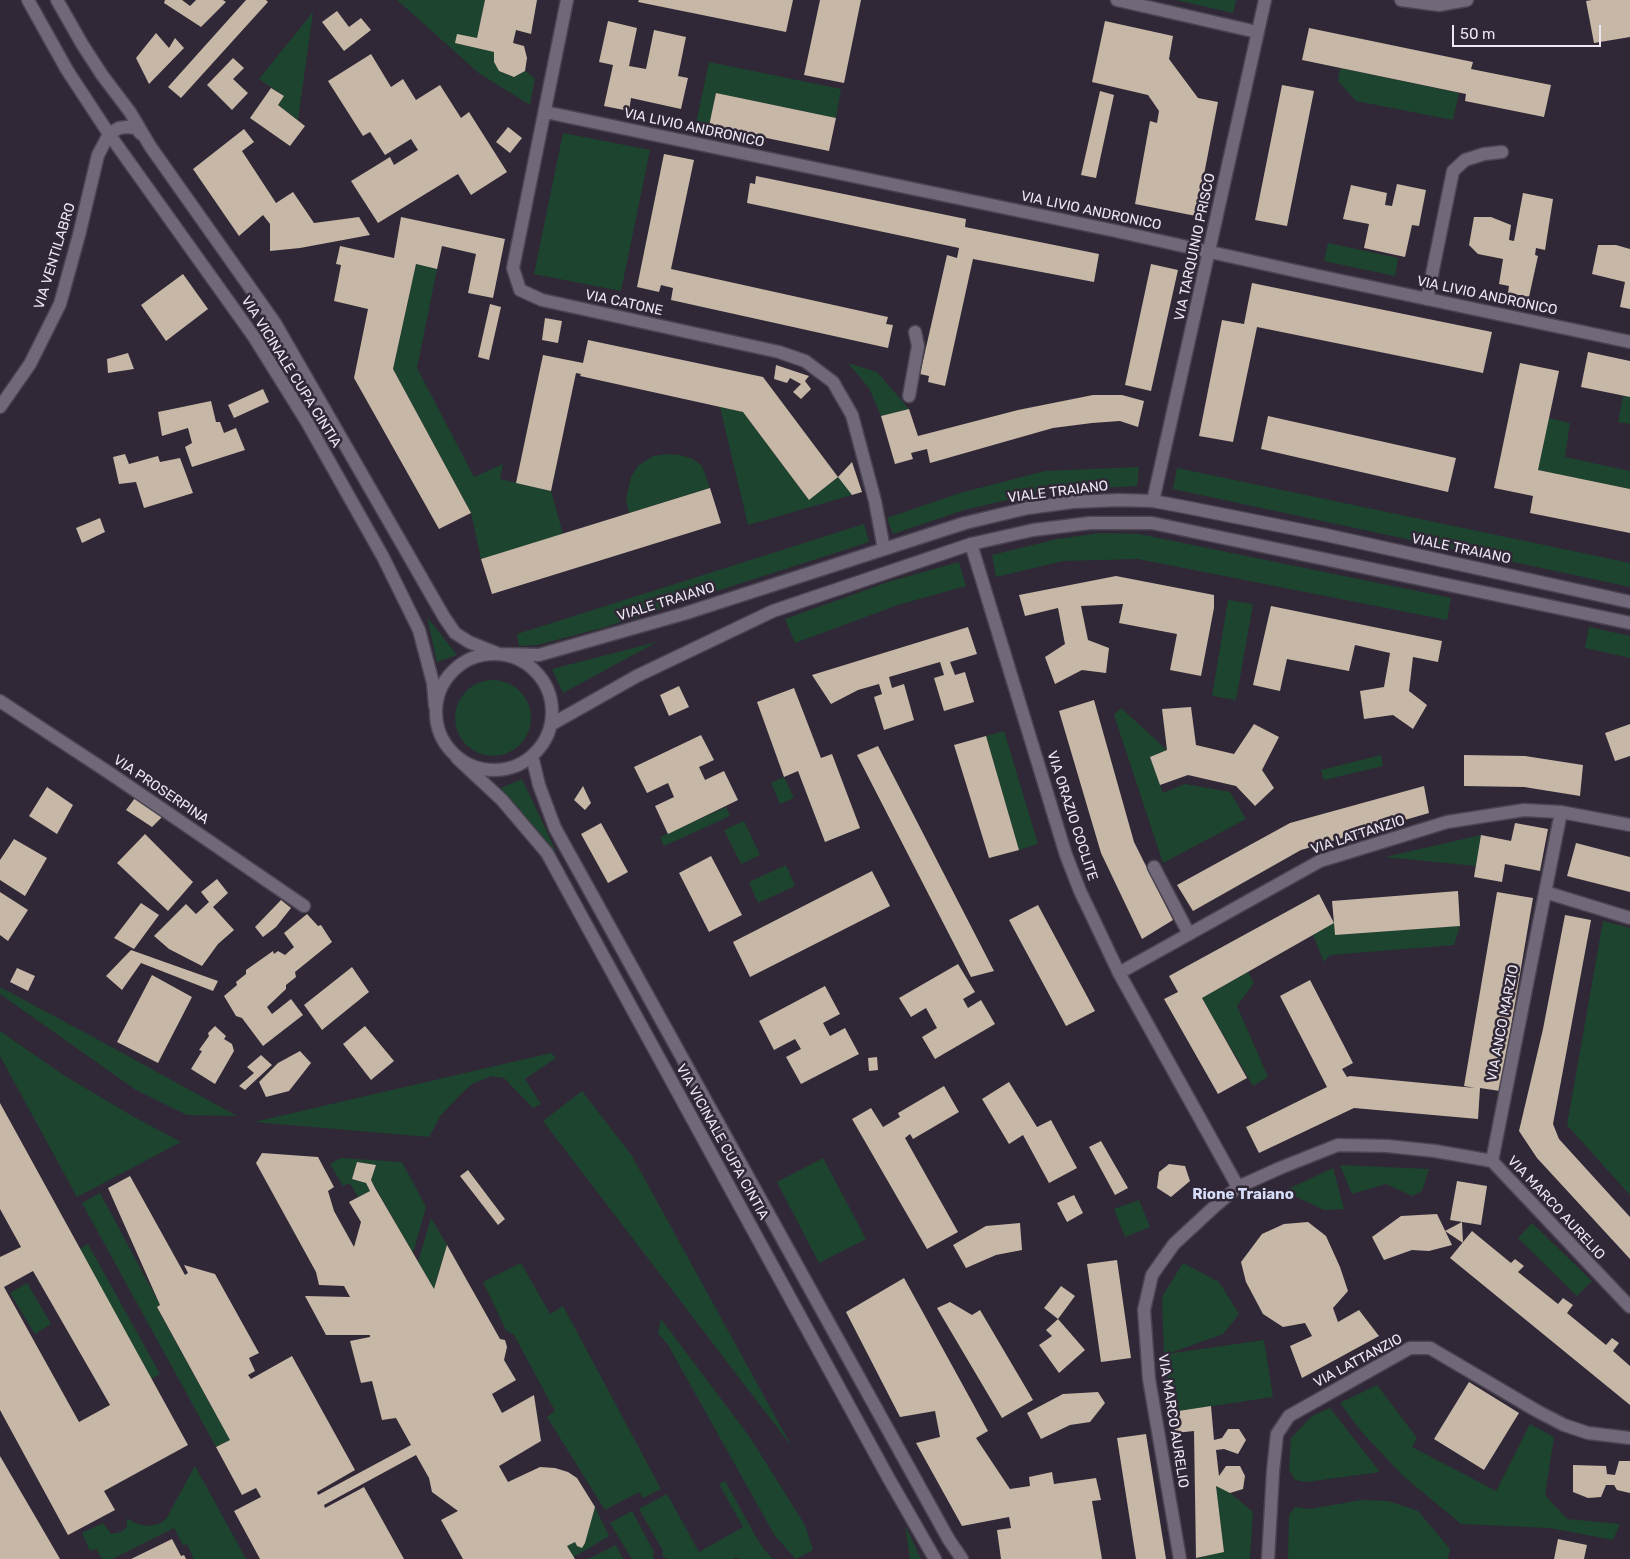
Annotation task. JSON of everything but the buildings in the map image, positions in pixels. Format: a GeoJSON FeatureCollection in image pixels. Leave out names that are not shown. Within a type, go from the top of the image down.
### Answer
{"type":"FeatureCollection","features":[{"type":"Feature","properties":{"kind":"street","name":"VIA VICINALE CUPA CINTIA"},"geometry":{"type":"LineString","coordinates":[[28,0],[67,70],[109,134],[254,337],[307,422],[383,557],[419,630],[433,684],[435,706]]}},
{"type":"Feature","properties":{"kind":"street","name":"VIA VICINALE CUPA CINTIA"},"geometry":{"type":"LineString","coordinates":[[57,0],[102,75],[130,112],[150,146],[275,323],[444,618],[456,633],[469,642],[499,654]]}},
{"type":"Feature","properties":{"kind":"street","name":"VIA CATONE"},"geometry":{"type":"LineString","coordinates":[[567,0],[513,268],[520,290],[542,300],[779,352],[805,361],[833,382],[852,415],[875,501],[889,571]]}},
{"type":"Feature","properties":{"kind":"street"},"geometry":{"type":"LineString","coordinates":[[1117,0],[1257,32]]}},
{"type":"Feature","properties":{"kind":"street","name":"VIA TARQUINIO PRISCO"},"geometry":{"type":"LineString","coordinates":[[1152,523],[1154,501],[1265,0]]}},
{"type":"Feature","properties":{"kind":"street"},"geometry":{"type":"LineString","coordinates":[[1401,0],[1439,5],[1467,0]]}},
{"type":"Feature","properties":{"kind":"street","name":"VIA LIVIO ANDRONICO"},"geometry":{"type":"LineString","coordinates":[[545,112],[1091,226],[1630,342]]}},
{"type":"Feature","properties":{"kind":"street"},"geometry":{"type":"LineString","coordinates":[[109,134],[119,128],[136,128],[150,146]]}},
{"type":"Feature","properties":{"kind":"street","name":"VIA VENTILABRO"},"geometry":{"type":"LineString","coordinates":[[0,407],[30,364],[60,304],[98,156],[109,134]]}},
{"type":"Feature","properties":{"kind":"street"},"geometry":{"type":"LineString","coordinates":[[1427,299],[1452,171],[1465,160],[1484,154],[1502,152]]}},
{"type":"Feature","properties":{"kind":"street"},"geometry":{"type":"LineString","coordinates":[[908,396],[918,346],[915,332]]}},
{"type":"Feature","properties":{"kind":"street","name":"VIALE TRAIANO"},"geometry":{"type":"LineString","coordinates":[[499,654],[538,655],[683,614],[965,523],[1028,508],[1073,502],[1154,501],[1326,535],[1630,602]]}},
{"type":"Feature","properties":{"kind":"street","name":"VIA ORAZIO COCLITE"},"geometry":{"type":"LineString","coordinates":[[965,523],[1066,855],[1080,891],[1119,973],[1238,1187]]}},
{"type":"Feature","properties":{"kind":"street"},"geometry":{"type":"LineString","coordinates":[[552,724],[637,676],[773,611],[972,544],[1033,530],[1090,523],[1152,523],[1630,623]]}},
{"type":"Feature","properties":{"kind":"street"},"geometry":{"type":"LineString","coordinates":[[486,654],[499,654],[515,657],[526,663],[541,676],[551,697],[552,724],[542,747],[521,764],[497,771],[477,769],[457,758],[445,744],[437,727],[435,706],[440,689],[451,672],[472,658],[486,654]]}},
{"type":"Feature","properties":{"kind":"street","name":"VIA PROSERPINA"},"geometry":{"type":"LineString","coordinates":[[0,702],[111,774],[304,906]]}},
{"type":"Feature","properties":{"kind":"street","name":"VIA VICINALE CUPA CINTIA"},"geometry":{"type":"LineString","coordinates":[[532,756],[538,784],[555,828],[939,1522],[962,1559]]}},
{"type":"Feature","properties":{"kind":"street","name":"VIA VICINALE CUPA CINTIA"},"geometry":{"type":"LineString","coordinates":[[457,758],[502,800],[547,854],[884,1470],[935,1559]]}},
{"type":"Feature","properties":{"kind":"street","name":"VIA LATTANZIO"},"geometry":{"type":"LineString","coordinates":[[1119,973],[1320,861],[1447,822],[1524,810],[1561,812],[1630,825]]}},
{"type":"Feature","properties":{"kind":"street","name":"VIA ANCO MARZIO"},"geometry":{"type":"LineString","coordinates":[[1492,1161],[1561,812]]}},
{"type":"Feature","properties":{"kind":"street"},"geometry":{"type":"LineString","coordinates":[[1154,867],[1189,934]]}},
{"type":"Feature","properties":{"kind":"street"},"geometry":{"type":"LineString","coordinates":[[1545,892],[1630,918]]}},
{"type":"Feature","properties":{"kind":"street","name":"VIA MARCO AURELIO"},"geometry":{"type":"LineString","coordinates":[[1180,1559],[1149,1380],[1144,1310],[1152,1275],[1174,1244],[1238,1187],[1338,1145],[1386,1146],[1435,1151],[1492,1161],[1630,1307]]}},
{"type":"Feature","properties":{"kind":"street","name":"VIA LATTANZIO"},"geometry":{"type":"LineString","coordinates":[[1268,1559],[1272,1471],[1277,1434],[1289,1416],[1410,1348],[1430,1348],[1564,1425],[1588,1433],[1630,1438]]}},
{"type":"Feature","properties":{"kind":"green space"},"geometry":{"type":"Polygon","coordinates":[[[397,0],[485,0],[477,38],[456,43],[494,52],[494,62],[499,71],[514,77],[525,71],[535,78],[530,105],[480,74],[397,0]]]}},
{"type":"Feature","properties":{"kind":"green space"},"geometry":{"type":"Polygon","coordinates":[[[1176,0],[1236,0],[1233,13],[1176,0]]]}},
{"type":"Feature","properties":{"kind":"green space"},"geometry":{"type":"Polygon","coordinates":[[[313,12],[298,120],[278,105],[284,96],[259,79],[313,12]]]}},
{"type":"Feature","properties":{"kind":"green space"},"geometry":{"type":"Polygon","coordinates":[[[709,62],[841,89],[836,118],[716,93],[709,126],[696,123],[709,62]]]}},
{"type":"Feature","properties":{"kind":"green space"},"geometry":{"type":"Polygon","coordinates":[[[1340,68],[1459,93],[1453,120],[1356,101],[1338,81],[1340,68]]]}},
{"type":"Feature","properties":{"kind":"green space"},"geometry":{"type":"Polygon","coordinates":[[[563,133],[650,150],[621,291],[534,274],[563,133]]]}},
{"type":"Feature","properties":{"kind":"green space"},"geometry":{"type":"Polygon","coordinates":[[[1328,243],[1398,258],[1395,276],[1324,261],[1328,243]]]}},
{"type":"Feature","properties":{"kind":"green space"},"geometry":{"type":"Polygon","coordinates":[[[416,264],[437,269],[417,368],[474,477],[503,464],[500,479],[551,491],[563,534],[481,559],[471,513],[393,369],[416,264]]]}},
{"type":"Feature","properties":{"kind":"green space"},"geometry":{"type":"Polygon","coordinates":[[[848,363],[877,372],[909,409],[881,416],[869,388],[848,363]]]}},
{"type":"Feature","properties":{"kind":"green space"},"geometry":{"type":"Polygon","coordinates":[[[1623,396],[1630,397],[1630,424],[1618,422],[1623,396]]]}},
{"type":"Feature","properties":{"kind":"green space"},"geometry":{"type":"Polygon","coordinates":[[[720,407],[743,412],[809,500],[838,477],[852,495],[748,525],[720,407]]]}},
{"type":"Feature","properties":{"kind":"green space"},"geometry":{"type":"Polygon","coordinates":[[[1549,418],[1570,423],[1565,457],[1630,471],[1630,489],[1538,470],[1549,418]]]}},
{"type":"Feature","properties":{"kind":"green space"},"geometry":{"type":"Polygon","coordinates":[[[668,454],[693,459],[702,466],[710,488],[629,513],[626,499],[631,477],[638,466],[653,456],[668,454]]]}},
{"type":"Feature","properties":{"kind":"green space"},"geometry":{"type":"Polygon","coordinates":[[[1139,467],[1137,486],[1046,491],[964,510],[893,534],[887,518],[960,493],[1045,471],[1139,467]]]}},
{"type":"Feature","properties":{"kind":"green space"},"geometry":{"type":"Polygon","coordinates":[[[1177,468],[1630,563],[1630,587],[1173,489],[1177,468]]]}},
{"type":"Feature","properties":{"kind":"green space"},"geometry":{"type":"Polygon","coordinates":[[[864,524],[869,542],[602,628],[537,645],[519,646],[517,634],[864,524]]]}},
{"type":"Feature","properties":{"kind":"green space"},"geometry":{"type":"Polygon","coordinates":[[[1100,533],[1139,534],[1451,598],[1447,620],[1138,559],[1063,561],[996,577],[992,555],[1057,539],[1100,533]]]}},
{"type":"Feature","properties":{"kind":"green space"},"geometry":{"type":"Polygon","coordinates":[[[959,562],[966,586],[898,605],[795,643],[785,619],[891,581],[959,562]]]}},
{"type":"Feature","properties":{"kind":"green space"},"geometry":{"type":"Polygon","coordinates":[[[1228,600],[1253,604],[1236,700],[1212,696],[1228,600]]]}},
{"type":"Feature","properties":{"kind":"green space"},"geometry":{"type":"Polygon","coordinates":[[[427,617],[457,655],[437,662],[427,617]]]}},
{"type":"Feature","properties":{"kind":"green space"},"geometry":{"type":"Polygon","coordinates":[[[1589,627],[1630,636],[1630,658],[1585,648],[1589,627]]]}},
{"type":"Feature","properties":{"kind":"green space"},"geometry":{"type":"Polygon","coordinates":[[[657,642],[563,693],[552,669],[657,642]]]}},
{"type":"Feature","properties":{"kind":"green space"},"geometry":{"type":"Polygon","coordinates":[[[493,680],[508,683],[520,691],[528,703],[531,718],[528,733],[520,745],[508,753],[493,756],[478,753],[466,745],[458,733],[455,718],[458,703],[466,691],[478,683],[493,680]]]}},
{"type":"Feature","properties":{"kind":"green space"},"geometry":{"type":"Polygon","coordinates":[[[1121,708],[1167,750],[1150,757],[1163,793],[1185,784],[1230,792],[1246,819],[1163,863],[1114,715],[1121,708]]]}},
{"type":"Feature","properties":{"kind":"green space"},"geometry":{"type":"Polygon","coordinates":[[[1004,731],[1038,844],[1019,850],[986,736],[1004,731]]]}},
{"type":"Feature","properties":{"kind":"green space"},"geometry":{"type":"Polygon","coordinates":[[[1381,755],[1383,766],[1324,780],[1321,770],[1381,755]]]}},
{"type":"Feature","properties":{"kind":"green space"},"geometry":{"type":"Polygon","coordinates":[[[784,777],[794,798],[780,804],[771,783],[784,777]]]}},
{"type":"Feature","properties":{"kind":"green space"},"geometry":{"type":"Polygon","coordinates":[[[522,779],[542,821],[556,852],[501,788],[522,779]]]}},
{"type":"Feature","properties":{"kind":"green space"},"geometry":{"type":"Polygon","coordinates":[[[726,807],[730,816],[664,846],[660,837],[726,807]]]}},
{"type":"Feature","properties":{"kind":"green space"},"geometry":{"type":"Polygon","coordinates":[[[744,821],[760,855],[741,864],[724,830],[744,821]]]}},
{"type":"Feature","properties":{"kind":"green space"},"geometry":{"type":"Polygon","coordinates":[[[1481,835],[1476,866],[1385,857],[1481,835]]]}},
{"type":"Feature","properties":{"kind":"green space"},"geometry":{"type":"Polygon","coordinates":[[[786,865],[795,886],[758,903],[749,882],[786,865]]]}},
{"type":"Feature","properties":{"kind":"green space"},"geometry":{"type":"Polygon","coordinates":[[[1603,921],[1630,928],[1630,1195],[1567,1125],[1603,921]]]}},
{"type":"Feature","properties":{"kind":"green space"},"geometry":{"type":"Polygon","coordinates":[[[1334,923],[1335,935],[1460,926],[1454,945],[1330,955],[1324,962],[1313,935],[1334,923]]]}},
{"type":"Feature","properties":{"kind":"green space"},"geometry":{"type":"Polygon","coordinates":[[[1248,972],[1254,983],[1237,1006],[1268,1077],[1253,1086],[1202,998],[1248,972]]]}},
{"type":"Feature","properties":{"kind":"green space"},"geometry":{"type":"Polygon","coordinates":[[[0,987],[237,1116],[187,1115],[136,1090],[0,994],[0,987]]]}},
{"type":"Feature","properties":{"kind":"green space"},"geometry":{"type":"Polygon","coordinates":[[[0,1031],[65,1076],[134,1117],[181,1142],[77,1197],[0,1056],[0,1031]]]}},
{"type":"Feature","properties":{"kind":"green space"},"geometry":{"type":"Polygon","coordinates":[[[551,1053],[556,1058],[525,1079],[541,1104],[533,1108],[504,1078],[492,1076],[472,1084],[462,1093],[441,1115],[429,1137],[254,1122],[551,1053]]]}},
{"type":"Feature","properties":{"kind":"green space"},"geometry":{"type":"Polygon","coordinates":[[[582,1091],[632,1156],[792,1447],[543,1121],[582,1091]]]}},
{"type":"Feature","properties":{"kind":"green space"},"geometry":{"type":"Polygon","coordinates":[[[341,1158],[402,1162],[426,1207],[413,1253],[371,1180],[376,1165],[357,1162],[352,1179],[366,1183],[370,1191],[358,1197],[350,1183],[343,1186],[330,1164],[341,1158]]]}},
{"type":"Feature","properties":{"kind":"green space"},"geometry":{"type":"Polygon","coordinates":[[[823,1158],[866,1239],[819,1263],[777,1182],[823,1158]]]}},
{"type":"Feature","properties":{"kind":"green space"},"geometry":{"type":"Polygon","coordinates":[[[1340,1165],[1429,1169],[1422,1191],[1412,1196],[1386,1184],[1352,1194],[1340,1165]]]}},
{"type":"Feature","properties":{"kind":"green space"},"geometry":{"type":"Polygon","coordinates":[[[1333,1168],[1344,1209],[1324,1210],[1284,1191],[1333,1168]]]}},
{"type":"Feature","properties":{"kind":"green space"},"geometry":{"type":"Polygon","coordinates":[[[100,1193],[160,1305],[157,1308],[230,1440],[216,1447],[82,1203],[100,1193]]]}},
{"type":"Feature","properties":{"kind":"green space"},"geometry":{"type":"Polygon","coordinates":[[[1139,1200],[1150,1227],[1125,1237],[1114,1209],[1139,1200]]]}},
{"type":"Feature","properties":{"kind":"green space"},"geometry":{"type":"Polygon","coordinates":[[[431,1218],[447,1245],[434,1289],[418,1262],[431,1218]]]}},
{"type":"Feature","properties":{"kind":"green space"},"geometry":{"type":"Polygon","coordinates":[[[1532,1223],[1592,1281],[1577,1296],[1518,1238],[1532,1223]]]}},
{"type":"Feature","properties":{"kind":"green space"},"geometry":{"type":"Polygon","coordinates":[[[88,1244],[160,1374],[149,1380],[77,1250],[88,1244]]]}},
{"type":"Feature","properties":{"kind":"green space"},"geometry":{"type":"Polygon","coordinates":[[[521,1263],[550,1314],[563,1306],[661,1489],[643,1498],[639,1492],[605,1510],[547,1417],[555,1411],[514,1335],[506,1330],[483,1282],[521,1263]]]}},
{"type":"Feature","properties":{"kind":"green space"},"geometry":{"type":"Polygon","coordinates":[[[1183,1263],[1219,1282],[1239,1314],[1223,1334],[1167,1354],[1264,1340],[1273,1397],[1172,1412],[1164,1355],[1162,1300],[1163,1295],[1183,1263]]]}},
{"type":"Feature","properties":{"kind":"green space"},"geometry":{"type":"Polygon","coordinates":[[[27,1283],[51,1324],[35,1334],[10,1293],[27,1283]]]}},
{"type":"Feature","properties":{"kind":"green space"},"geometry":{"type":"Polygon","coordinates":[[[661,1319],[749,1436],[805,1525],[813,1550],[796,1559],[775,1536],[668,1345],[658,1333],[661,1319]]]}},
{"type":"Feature","properties":{"kind":"green space"},"geometry":{"type":"Polygon","coordinates":[[[1377,1385],[1417,1438],[1412,1447],[1496,1491],[1530,1424],[1554,1437],[1545,1495],[1567,1519],[1620,1524],[1613,1540],[1550,1528],[1461,1524],[1402,1475],[1361,1431],[1340,1403],[1377,1385]]]}},
{"type":"Feature","properties":{"kind":"green space"},"geometry":{"type":"Polygon","coordinates":[[[1330,1408],[1380,1472],[1306,1482],[1295,1480],[1289,1470],[1291,1438],[1312,1416],[1330,1408]]]}},
{"type":"Feature","properties":{"kind":"green space"},"geometry":{"type":"Polygon","coordinates":[[[195,1466],[246,1559],[194,1559],[187,1544],[183,1545],[174,1528],[112,1559],[102,1559],[96,1549],[90,1551],[82,1533],[103,1523],[111,1534],[121,1532],[127,1527],[127,1518],[135,1523],[146,1526],[159,1524],[166,1519],[195,1466]]]}},
{"type":"Feature","properties":{"kind":"green space"},"geometry":{"type":"Polygon","coordinates":[[[725,1481],[756,1537],[773,1559],[740,1559],[736,1557],[733,1559],[668,1559],[662,1556],[663,1551],[639,1509],[667,1494],[699,1552],[743,1527],[719,1484],[725,1481]]]}},
{"type":"Feature","properties":{"kind":"green space"},"geometry":{"type":"Polygon","coordinates":[[[1216,1486],[1230,1493],[1253,1512],[1250,1559],[1196,1559],[1224,1551],[1216,1486]]]}},
{"type":"Feature","properties":{"kind":"green space"},"geometry":{"type":"Polygon","coordinates":[[[1361,1500],[1388,1501],[1418,1511],[1450,1549],[1448,1559],[1288,1559],[1289,1515],[1295,1507],[1310,1509],[1361,1500]]]}},
{"type":"Feature","properties":{"kind":"green space"},"geometry":{"type":"Polygon","coordinates":[[[595,1507],[609,1536],[574,1557],[567,1546],[575,1542],[577,1546],[582,1547],[585,1543],[595,1507]]]}},
{"type":"Feature","properties":{"kind":"green space"},"geometry":{"type":"Polygon","coordinates":[[[632,1511],[654,1552],[653,1559],[632,1559],[610,1523],[632,1511]]]}},
{"type":"Feature","properties":{"kind":"green space"},"geometry":{"type":"Polygon","coordinates":[[[905,1525],[921,1559],[910,1559],[905,1525]]]}},
{"type":"Feature","properties":{"kind":"green space"},"geometry":{"type":"Polygon","coordinates":[[[616,1545],[623,1559],[588,1559],[616,1545]]]}},
{"type":"Feature","properties":{"kind":"district","name":"Rione Traiano"},"geometry":{"type":"Point","coordinates":[1243,1195]}}]}
